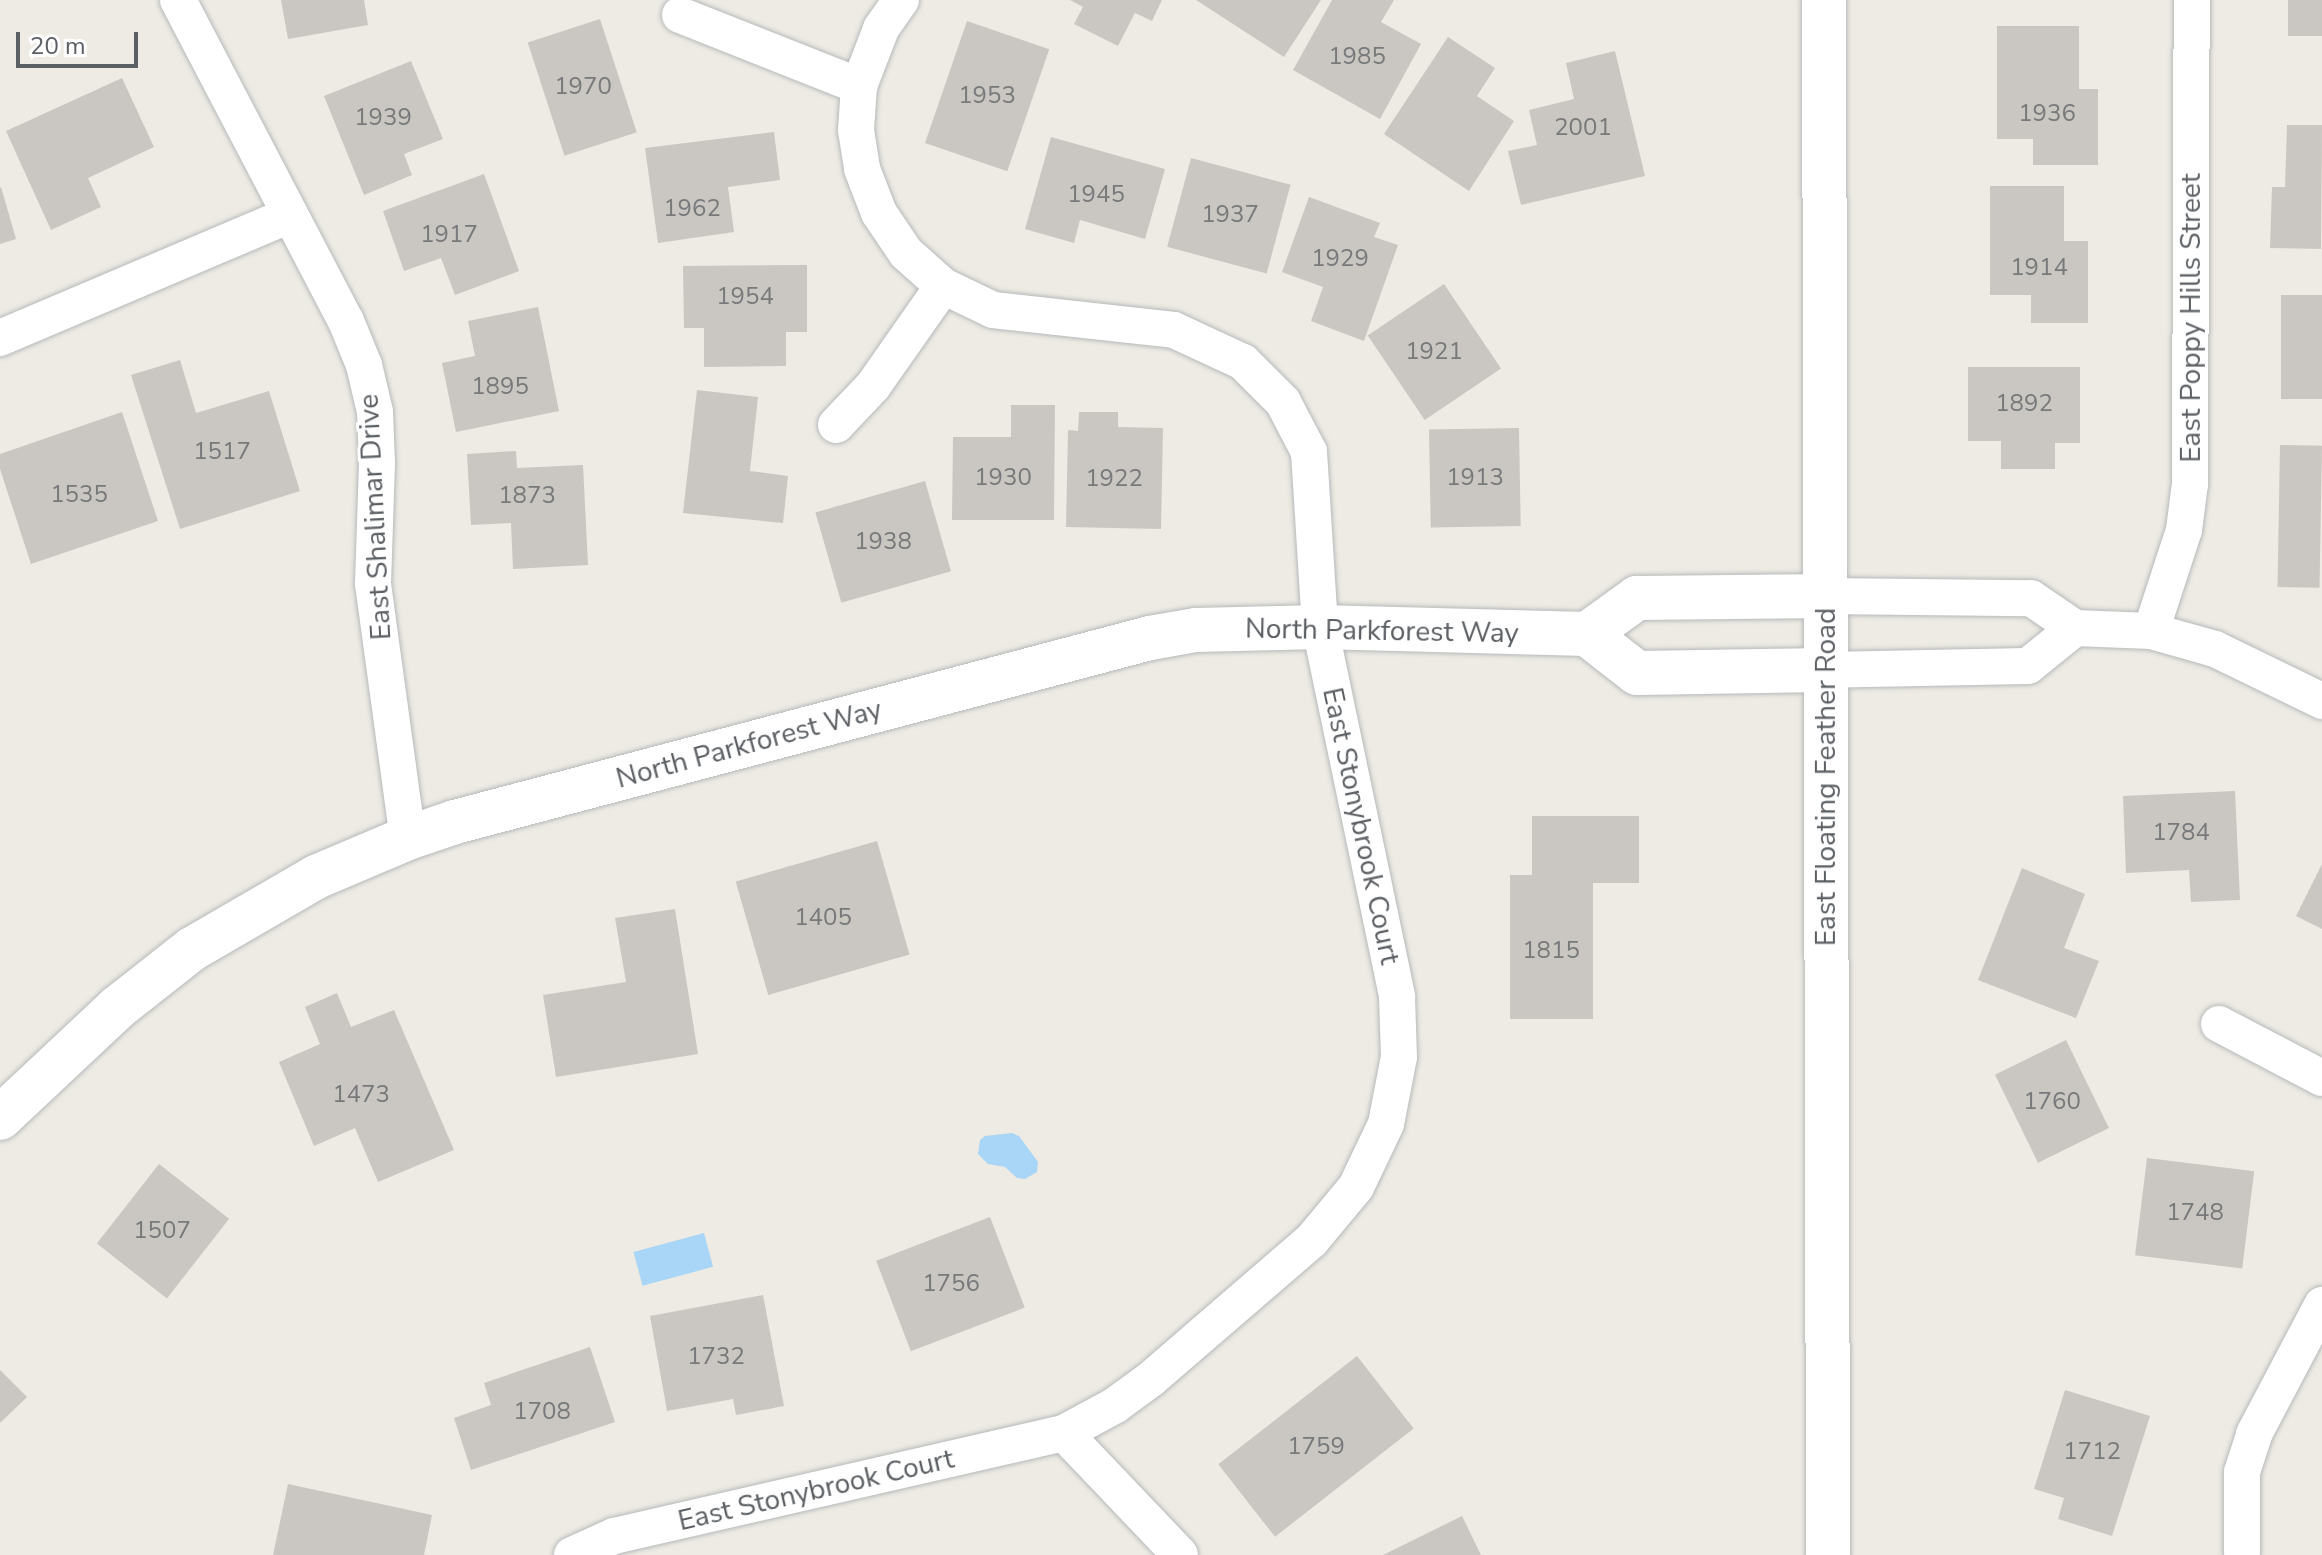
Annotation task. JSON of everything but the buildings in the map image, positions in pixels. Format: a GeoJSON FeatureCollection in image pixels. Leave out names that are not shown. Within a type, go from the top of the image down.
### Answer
{"type":"FeatureCollection","features":[{"type":"Feature","properties":{"kind":"street","name":"East Shalimar Drive"},"geometry":{"type":"LineString","coordinates":[[178,0],[346,321],[364,365],[375,412],[373,584],[408,838]]}},
{"type":"Feature","properties":{"kind":"street","name":"East Stonybrook Court"},"geometry":{"type":"LineString","coordinates":[[572,1555],[614,1536],[1064,1433],[1114,1406],[1151,1379],[1312,1240],[1356,1187],[1386,1124],[1399,1057],[1397,997],[1320,627],[1309,452],[1283,402],[1243,362],[1174,330],[993,310],[943,286],[906,253],[879,213],[862,169],[856,130],[859,86],[881,29],[901,0]]}},
{"type":"Feature","properties":{"kind":"street","name":"East Floating Feather Road"},"geometry":{"type":"LineString","coordinates":[[1824,0],[1828,1555]]}},
{"type":"Feature","properties":{"kind":"street","name":"East Poppy Hills Street"},"geometry":{"type":"LineString","coordinates":[[2151,631],[2184,530],[2190,484],[2192,0]]}},
{"type":"Feature","properties":{"kind":"street"},"geometry":{"type":"LineString","coordinates":[[680,15],[859,86]]}},
{"type":"Feature","properties":{"kind":"street"},"geometry":{"type":"LineString","coordinates":[[0,338],[290,215]]}},
{"type":"Feature","properties":{"kind":"street"},"geometry":{"type":"LineString","coordinates":[[836,425],[873,386],[943,286]]}},
{"type":"Feature","properties":{"kind":"street"},"geometry":{"type":"LineString","coordinates":[[2075,628],[2028,666],[1637,673],[1587,634],[1637,598],[2031,598],[2075,628],[2151,631],[2215,649],[2322,701]]}},
{"type":"Feature","properties":{"kind":"street","name":"North Parkforest Way"},"geometry":{"type":"LineString","coordinates":[[0,1118],[117,1008],[192,949],[316,877],[408,838],[455,822],[1150,638],[1196,630],[1320,627],[1587,634]]}},
{"type":"Feature","properties":{"kind":"street"},"geometry":{"type":"LineString","coordinates":[[2219,1024],[2322,1078]]}},
{"type":"Feature","properties":{"kind":"street"},"geometry":{"type":"LineString","coordinates":[[2242,1553],[2242,1472],[2254,1434],[2322,1305]]}},
{"type":"Feature","properties":{"kind":"street"},"geometry":{"type":"LineString","coordinates":[[1064,1433],[1180,1555]]}},
{"type":"Feature","properties":{"kind":"water"},"geometry":{"type":"Polygon","coordinates":[[[1012,1133],[1019,1136],[1038,1162],[1037,1172],[1025,1179],[1017,1178],[1005,1167],[988,1164],[978,1154],[980,1140],[985,1136],[1012,1133]]]}},
{"type":"Feature","properties":{"kind":"water"},"geometry":{"type":"Polygon","coordinates":[[[704,1233],[713,1267],[643,1286],[633,1252],[704,1233]]]}}]}
